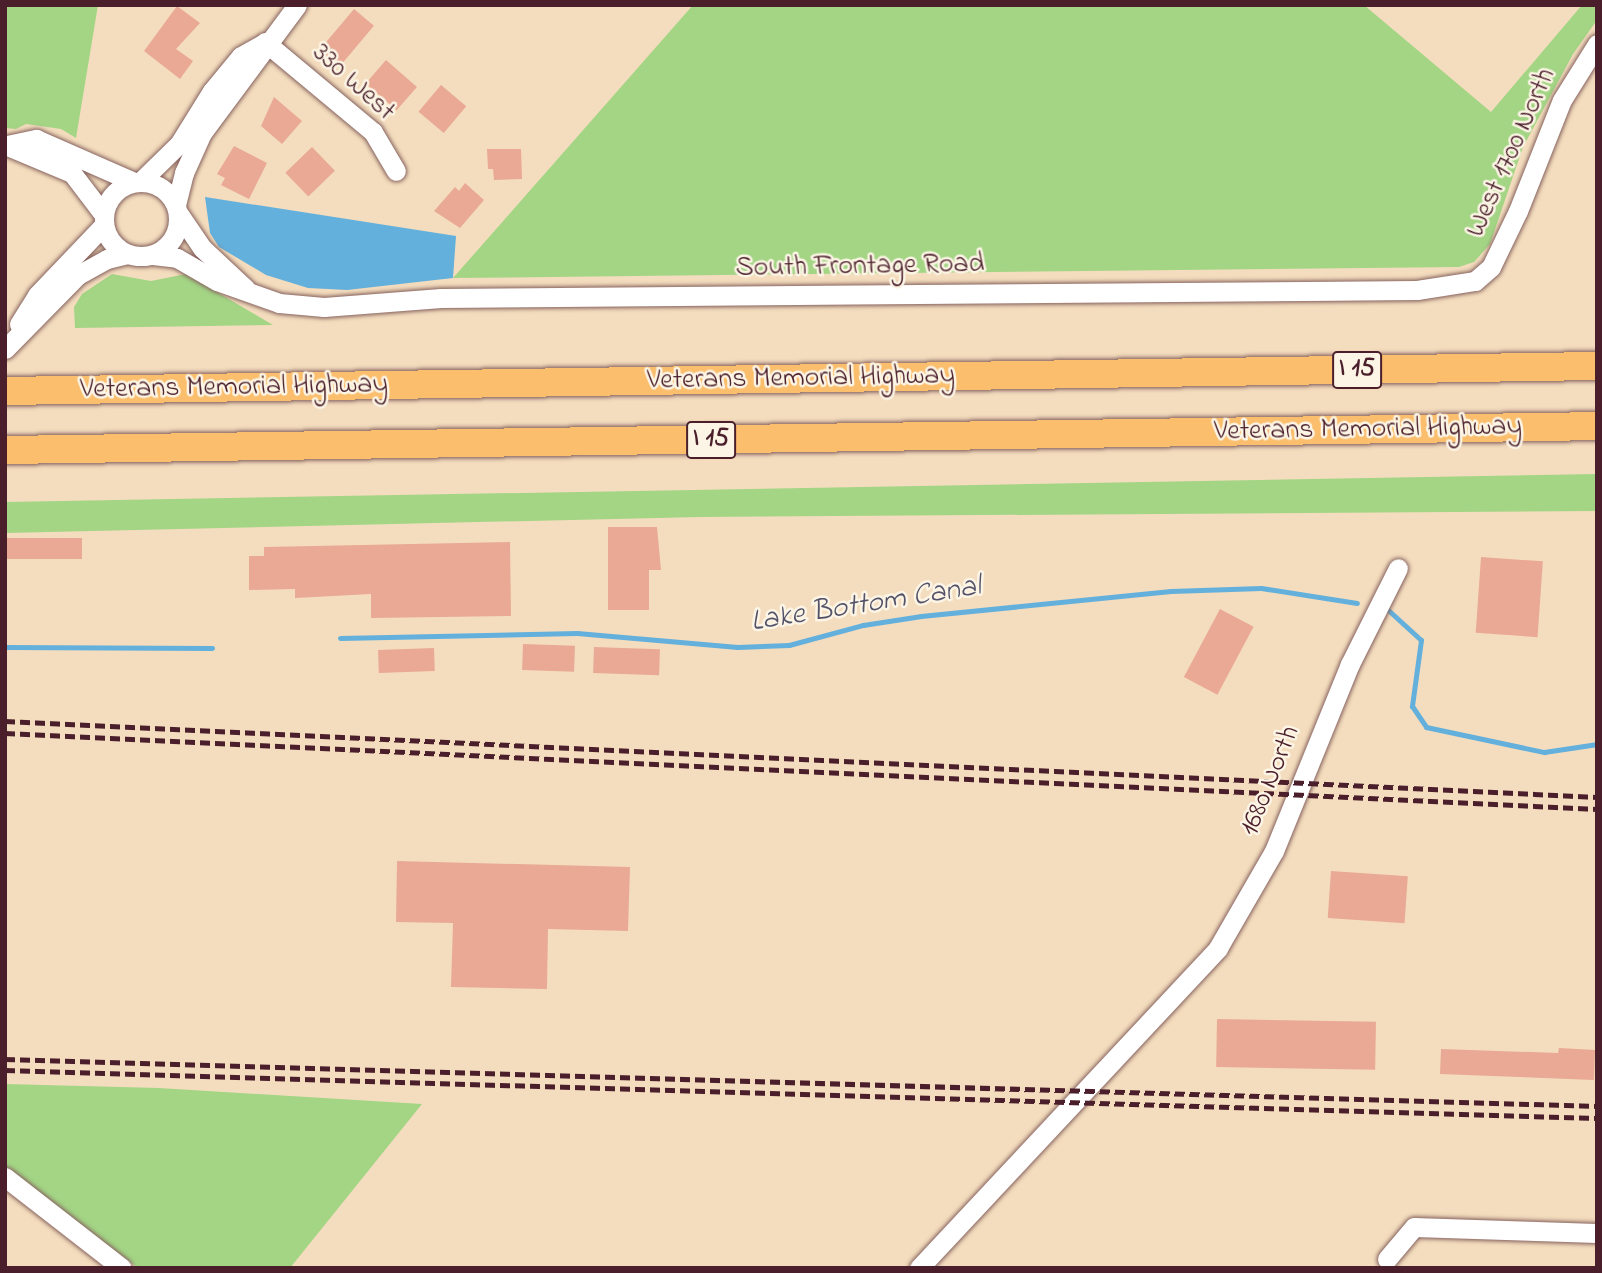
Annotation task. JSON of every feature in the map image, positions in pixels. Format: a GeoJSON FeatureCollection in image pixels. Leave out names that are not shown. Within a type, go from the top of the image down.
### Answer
{"type":"FeatureCollection","features":[{"type":"Feature","properties":{"kind":"highway","name":"Veterans Memorial Highway"},"geometry":{"type":"LineString","coordinates":[[5,391],[1597,366]]}},
{"type":"Feature","properties":{"kind":"highway","name":"Veterans Memorial Highway"},"geometry":{"type":"LineString","coordinates":[[5,450],[1597,426]]}},
{"type":"Feature","properties":{"kind":"street"},"geometry":{"type":"LineString","coordinates":[[5,347],[78,275],[107,259],[127,254],[153,255],[173,239],[184,173],[202,133],[265,43],[297,5]]}},
{"type":"Feature","properties":{"kind":"street"},"geometry":{"type":"LineString","coordinates":[[5,347],[37,295],[104,220],[114,194],[137,182],[179,144],[212,91],[241,56],[265,43]]}},
{"type":"Feature","properties":{"kind":"street","name":"330 West"},"geometry":{"type":"LineString","coordinates":[[265,43],[373,132],[396,171]]}},
{"type":"Feature","properties":{"kind":"street","name":"West 1700 North"},"geometry":{"type":"LineString","coordinates":[[1475,281],[1496,256],[1551,122],[1597,44]]}},
{"type":"Feature","properties":{"kind":"street"},"geometry":{"type":"LineString","coordinates":[[6,145],[36,139],[137,182],[162,188],[177,210]]}},
{"type":"Feature","properties":{"kind":"street"},"geometry":{"type":"LineString","coordinates":[[6,145],[72,173],[104,220],[111,243],[127,254]]}},
{"type":"Feature","properties":{"kind":"street","name":"South Frontage Road"},"geometry":{"type":"LineString","coordinates":[[177,210],[202,248],[247,289]]}},
{"type":"Feature","properties":{"kind":"street","name":"South Frontage Road"},"geometry":{"type":"LineString","coordinates":[[153,255],[177,258],[218,281],[247,289],[279,303],[324,307],[441,298],[1417,290],[1475,281]]}},
{"type":"Feature","properties":{"kind":"street","name":"1680 North"},"geometry":{"type":"LineString","coordinates":[[919,1268],[1009,1167],[1030,1135],[1126,1033],[1170,999],[1218,948],[1274,851],[1350,664],[1398,568]]}},
{"type":"Feature","properties":{"kind":"street"},"geometry":{"type":"LineString","coordinates":[[5,1177],[122,1268]]}},
{"type":"Feature","properties":{"kind":"street"},"geometry":{"type":"LineString","coordinates":[[1387,1259],[1414,1227],[1597,1233]]}},
{"type":"Feature","properties":{"kind":"green space"},"geometry":{"type":"Polygon","coordinates":[[[5,5],[98,5],[76,138],[61,129],[26,124],[16,129],[5,128],[5,5]]]}},
{"type":"Feature","properties":{"kind":"green space"},"geometry":{"type":"Polygon","coordinates":[[[693,5],[1364,5],[1491,112],[1582,5],[1597,5],[1597,20],[1573,54],[1523,147],[1490,244],[1474,262],[1459,267],[453,278],[693,5]]]}},
{"type":"Feature","properties":{"kind":"green space"},"geometry":{"type":"Polygon","coordinates":[[[112,274],[151,281],[186,274],[273,325],[75,328],[74,307],[82,294],[112,274]]]}},
{"type":"Feature","properties":{"kind":"green space"},"geometry":{"type":"Polygon","coordinates":[[[1597,474],[1597,511],[700,517],[5,533],[5,502],[1597,474]]]}},
{"type":"Feature","properties":{"kind":"green space"},"geometry":{"type":"Polygon","coordinates":[[[5,1084],[159,1088],[422,1104],[290,1268],[138,1268],[5,1167],[5,1084]]]}},
{"type":"Feature","properties":{"kind":"water"},"geometry":{"type":"Polygon","coordinates":[[[205,197],[456,236],[453,278],[347,290],[308,288],[266,275],[219,247],[210,233],[205,197]]]}},
{"type":"Feature","properties":{"kind":"building"},"geometry":{"type":"Polygon","coordinates":[[[177,6],[200,23],[176,49],[193,61],[180,79],[144,51],[177,6]]]}},
{"type":"Feature","properties":{"kind":"building"},"geometry":{"type":"Polygon","coordinates":[[[354,9],[374,26],[339,67],[319,50],[354,9]]]}},
{"type":"Feature","properties":{"kind":"building"},"geometry":{"type":"Polygon","coordinates":[[[386,60],[417,87],[397,110],[366,83],[386,60]]]}},
{"type":"Feature","properties":{"kind":"building"},"geometry":{"type":"Polygon","coordinates":[[[441,85],[466,106],[444,133],[419,112],[441,85]]]}},
{"type":"Feature","properties":{"kind":"building"},"geometry":{"type":"Polygon","coordinates":[[[274,97],[302,121],[282,144],[261,126],[274,97]]]}},
{"type":"Feature","properties":{"kind":"building"},"geometry":{"type":"Polygon","coordinates":[[[234,146],[267,163],[249,199],[221,185],[225,178],[217,174],[234,146]]]}},
{"type":"Feature","properties":{"kind":"building"},"geometry":{"type":"Polygon","coordinates":[[[312,147],[335,171],[308,196],[285,173],[312,147]]]}},
{"type":"Feature","properties":{"kind":"building"},"geometry":{"type":"Polygon","coordinates":[[[487,149],[521,149],[522,179],[494,180],[493,169],[488,169],[487,149]]]}},
{"type":"Feature","properties":{"kind":"building"},"geometry":{"type":"Polygon","coordinates":[[[465,183],[484,200],[460,228],[434,211],[455,187],[459,191],[465,183]]]}},
{"type":"Feature","properties":{"kind":"building"},"geometry":{"type":"Polygon","coordinates":[[[608,527],[657,527],[661,570],[649,570],[649,610],[608,610],[608,527]]]}},
{"type":"Feature","properties":{"kind":"building"},"geometry":{"type":"Polygon","coordinates":[[[5,538],[82,538],[82,559],[5,559],[5,538]]]}},
{"type":"Feature","properties":{"kind":"building"},"geometry":{"type":"Polygon","coordinates":[[[510,542],[511,616],[371,618],[371,594],[295,598],[295,589],[249,590],[249,556],[264,556],[264,547],[510,542]]]}},
{"type":"Feature","properties":{"kind":"building"},"geometry":{"type":"Polygon","coordinates":[[[1481,557],[1543,561],[1538,637],[1476,633],[1481,557]]]}},
{"type":"Feature","properties":{"kind":"building"},"geometry":{"type":"Polygon","coordinates":[[[1220,609],[1254,627],[1217,695],[1184,677],[1220,609]]]}},
{"type":"Feature","properties":{"kind":"building"},"geometry":{"type":"Polygon","coordinates":[[[523,644],[575,646],[574,672],[522,670],[523,644]]]}},
{"type":"Feature","properties":{"kind":"building"},"geometry":{"type":"Polygon","coordinates":[[[594,647],[660,649],[659,675],[593,673],[594,647]]]}},
{"type":"Feature","properties":{"kind":"building"},"geometry":{"type":"Polygon","coordinates":[[[434,648],[435,671],[379,673],[378,650],[434,648]]]}},
{"type":"Feature","properties":{"kind":"building"},"geometry":{"type":"Polygon","coordinates":[[[397,861],[630,867],[628,931],[548,929],[547,989],[451,987],[453,923],[396,922],[397,861]]]}},
{"type":"Feature","properties":{"kind":"building"},"geometry":{"type":"Polygon","coordinates":[[[1331,871],[1408,876],[1405,923],[1328,918],[1331,871]]]}},
{"type":"Feature","properties":{"kind":"building"},"geometry":{"type":"Polygon","coordinates":[[[1217,1019],[1376,1022],[1375,1070],[1216,1067],[1217,1019]]]}},
{"type":"Feature","properties":{"kind":"building"},"geometry":{"type":"Polygon","coordinates":[[[1559,1048],[1595,1050],[1594,1080],[1440,1074],[1441,1049],[1558,1053],[1559,1048]]]}},
{"type":"Feature","properties":{"kind":"waterway","name":"Lake Bottom Canal"},"geometry":{"type":"LineString","coordinates":[[340,638],[577,633],[737,647],[789,645],[863,625],[921,616],[1171,591],[1261,588],[1357,603]]}},
{"type":"Feature","properties":{"kind":"waterway","name":"Lake Bottom Canal"},"geometry":{"type":"LineString","coordinates":[[1387,609],[1421,640],[1412,706],[1426,727],[1544,752],[1597,744]]}},
{"type":"Feature","properties":{"kind":"waterway","name":"Lake Bottom Canal"},"geometry":{"type":"LineString","coordinates":[[5,647],[212,648]]}},
{"type":"Feature","properties":{"kind":"railway"},"geometry":{"type":"LineString","coordinates":[[5,721],[1597,797]]}},
{"type":"Feature","properties":{"kind":"railway"},"geometry":{"type":"LineString","coordinates":[[5,733],[1597,809]]}},
{"type":"Feature","properties":{"kind":"railway"},"geometry":{"type":"LineString","coordinates":[[5,1059],[1597,1106]]}},
{"type":"Feature","properties":{"kind":"railway"},"geometry":{"type":"LineString","coordinates":[[5,1070],[1597,1118]]}}]}
